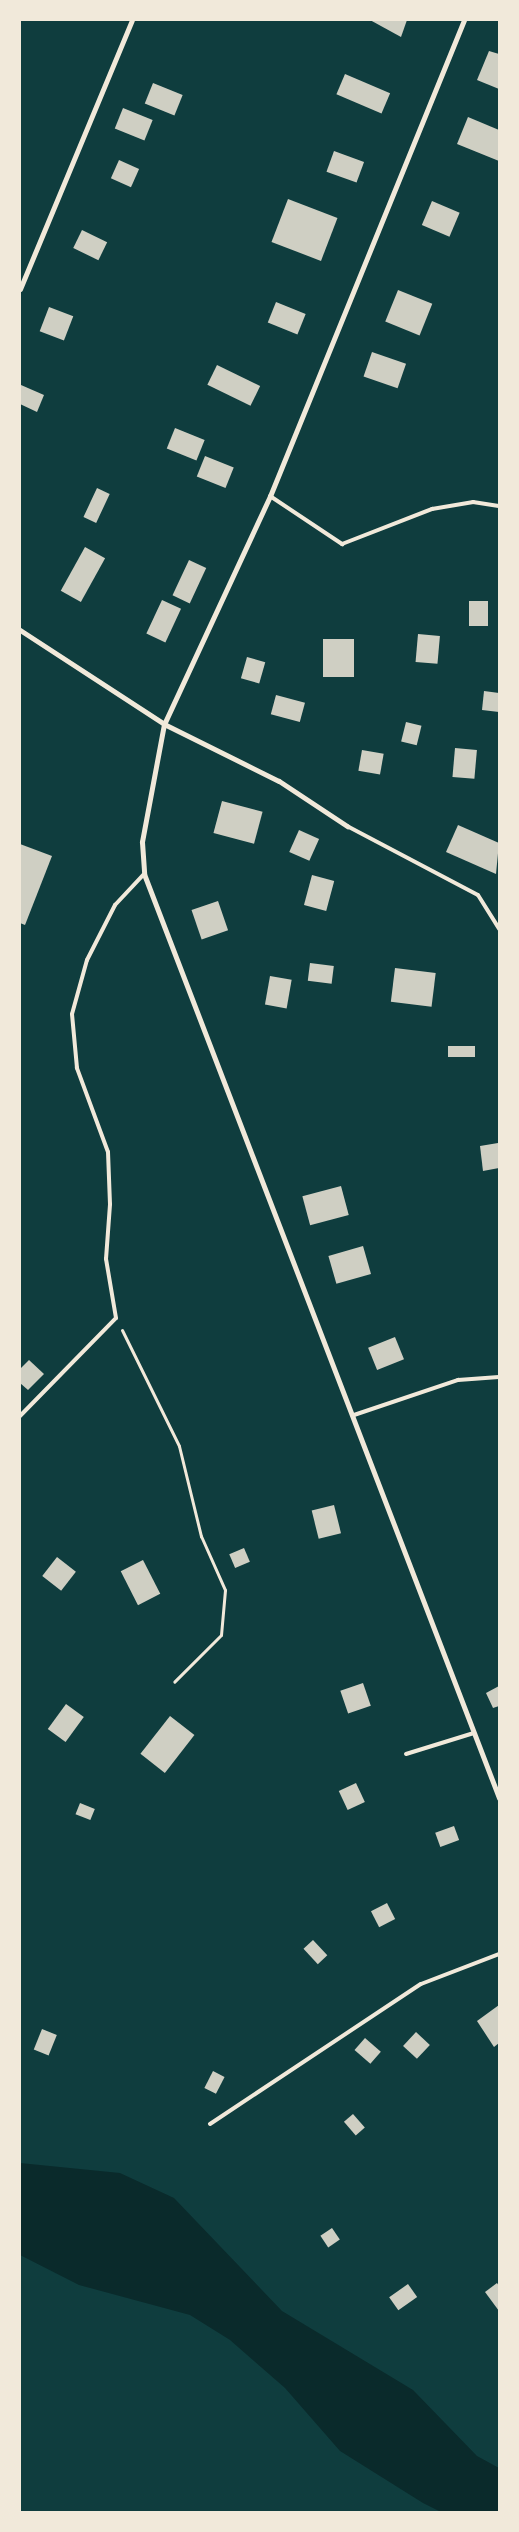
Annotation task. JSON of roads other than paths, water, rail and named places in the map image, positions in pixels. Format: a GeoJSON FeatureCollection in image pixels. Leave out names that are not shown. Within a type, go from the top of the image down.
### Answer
{"type":"FeatureCollection","features":[{"type":"Feature","properties":{"kind":"street"},"geometry":{"type":"LineString","coordinates":[[20,289],[132,20]]}},
{"type":"Feature","properties":{"kind":"street"},"geometry":{"type":"LineString","coordinates":[[464,20],[270,496],[164,724],[142,842],[144,874],[354,1415],[499,1798]]}},
{"type":"Feature","properties":{"kind":"street"},"geometry":{"type":"LineString","coordinates":[[20,630],[164,724],[279,781],[347,826]]}},
{"type":"Feature","properties":{"kind":"lane"},"geometry":{"type":"LineString","coordinates":[[270,496],[342,544],[432,509],[473,502],[499,506]]}},
{"type":"Feature","properties":{"kind":"lane"},"geometry":{"type":"LineString","coordinates":[[347,826],[478,895],[499,929]]}},
{"type":"Feature","properties":{"kind":"lane"},"geometry":{"type":"LineString","coordinates":[[20,1416],[116,1318],[106,1260],[108,1152],[77,1068],[72,1014],[87,960],[111,913],[144,874]]}},
{"type":"Feature","properties":{"kind":"lane"},"geometry":{"type":"LineString","coordinates":[[354,1415],[458,1380],[499,1377]]}},
{"type":"Feature","properties":{"kind":"lane"},"geometry":{"type":"LineString","coordinates":[[406,1754],[474,1733]]}},
{"type":"Feature","properties":{"kind":"lane"},"geometry":{"type":"LineString","coordinates":[[210,2124],[421,1984],[499,1954]]}},
{"type":"Feature","properties":{"kind":"water"},"geometry":{"type":"Polygon","coordinates":[[[20,2163],[120,2173],[174,2198],[282,2311],[413,2390],[477,2456],[499,2468],[499,2512],[441,2512],[423,2503],[340,2451],[285,2388],[230,2340],[190,2315],[79,2285],[20,2255],[20,2163]]]}}]}
